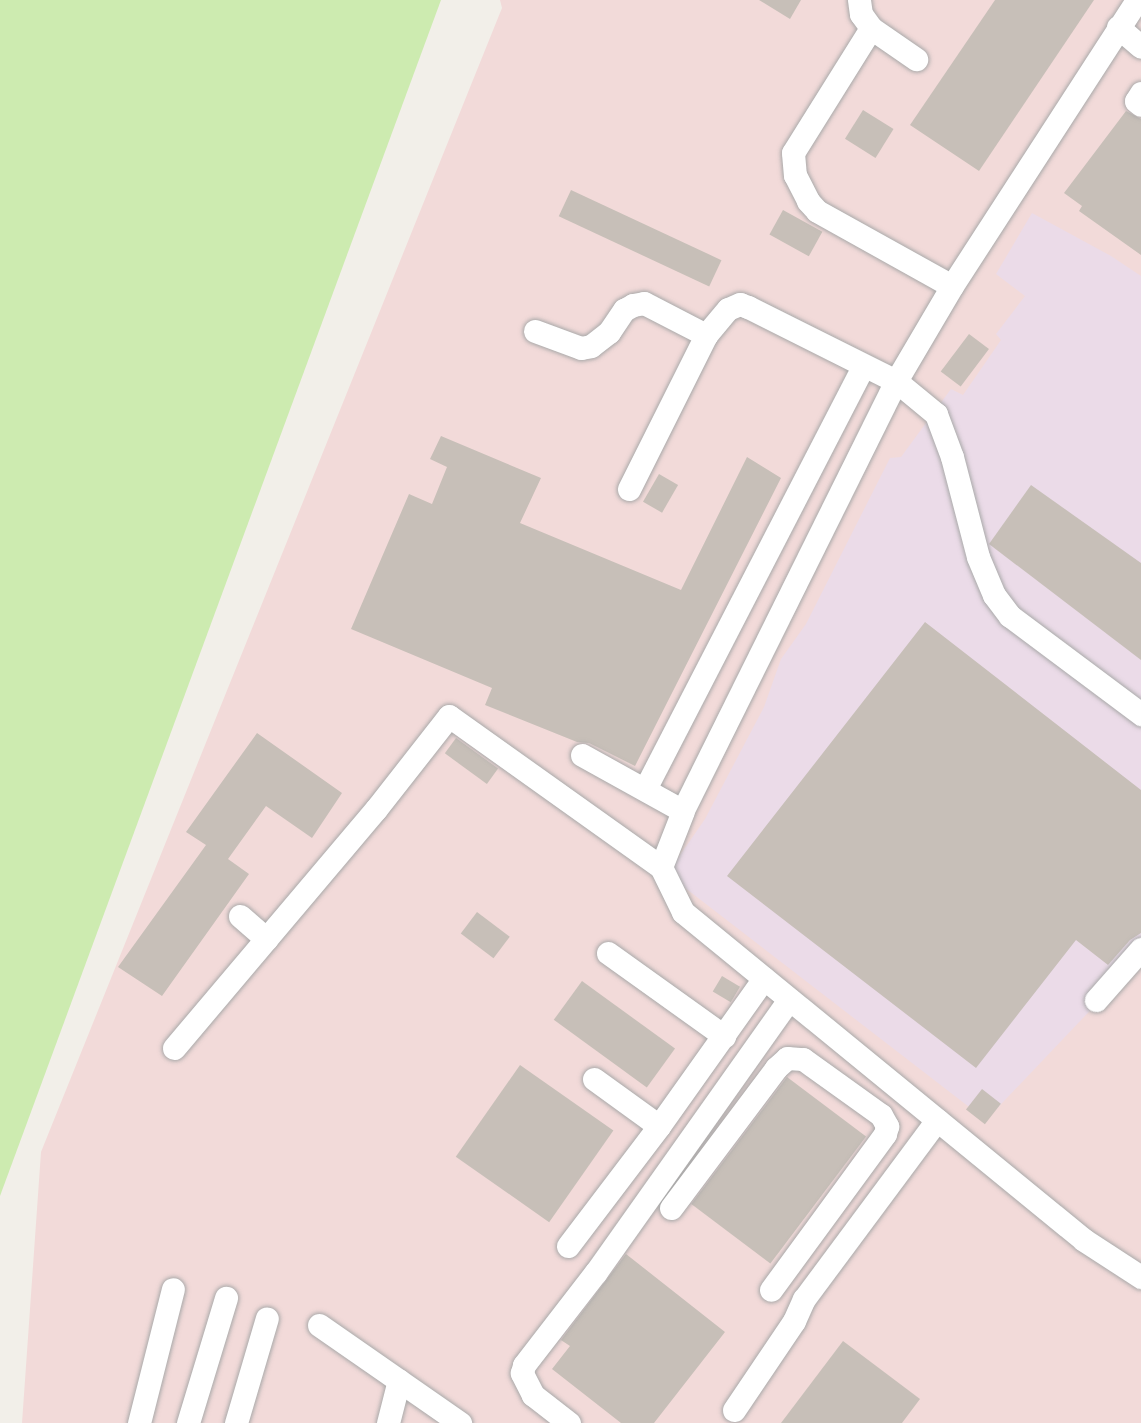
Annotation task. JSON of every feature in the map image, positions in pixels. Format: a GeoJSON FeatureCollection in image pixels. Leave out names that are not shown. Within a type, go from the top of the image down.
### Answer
{"type":"FeatureCollection","features":[{"type":"Feature","properties":{"kind":"street"},"geometry":{"type":"LineString","coordinates":[[859,0],[861,14],[871,28],[916,59]]}},
{"type":"Feature","properties":{"kind":"street"},"geometry":{"type":"LineString","coordinates":[[661,867],[683,811],[897,381],[952,286],[1137,0]]}},
{"type":"Feature","properties":{"kind":"street"},"geometry":{"type":"LineString","coordinates":[[1118,27],[1141,47]]}},
{"type":"Feature","properties":{"kind":"street"},"geometry":{"type":"LineString","coordinates":[[871,28],[793,153],[795,175],[808,201],[817,211],[952,286]]}},
{"type":"Feature","properties":{"kind":"street"},"geometry":{"type":"LineString","coordinates":[[1141,93],[1136,101],[1141,104]]}},
{"type":"Feature","properties":{"kind":"street"},"geometry":{"type":"LineString","coordinates":[[534,331],[581,348],[591,346],[609,332],[624,310],[633,304],[644,303],[706,335]]}},
{"type":"Feature","properties":{"kind":"street"},"geometry":{"type":"LineString","coordinates":[[629,489],[706,335],[720,314],[740,304],[897,381],[936,414],[952,457],[978,557],[994,595],[1010,616],[1141,714]]}},
{"type":"Feature","properties":{"kind":"street"},"geometry":{"type":"LineString","coordinates":[[645,789],[863,366]]}},
{"type":"Feature","properties":{"kind":"street"},"geometry":{"type":"LineString","coordinates":[[174,1048],[376,809],[449,716],[661,867],[683,912],[1084,1240],[1141,1277]]}},
{"type":"Feature","properties":{"kind":"street"},"geometry":{"type":"LineString","coordinates":[[582,755],[683,811]]}},
{"type":"Feature","properties":{"kind":"street"},"geometry":{"type":"LineString","coordinates":[[240,916],[266,939]]}},
{"type":"Feature","properties":{"kind":"street"},"geometry":{"type":"LineString","coordinates":[[1096,1000],[1141,949]]}},
{"type":"Feature","properties":{"kind":"street"},"geometry":{"type":"LineString","coordinates":[[608,953],[724,1036]]}},
{"type":"Feature","properties":{"kind":"street"},"geometry":{"type":"LineString","coordinates":[[568,1246],[659,1126],[764,978]]}},
{"type":"Feature","properties":{"kind":"street"},"geometry":{"type":"LineString","coordinates":[[569,1423],[533,1395],[522,1373],[524,1366],[596,1272],[789,999]]}},
{"type":"Feature","properties":{"kind":"street"},"geometry":{"type":"LineString","coordinates":[[671,1208],[776,1068],[787,1058],[803,1059],[886,1120],[884,1134],[771,1290]]}},
{"type":"Feature","properties":{"kind":"street"},"geometry":{"type":"LineString","coordinates":[[852,1093],[871,1066]]}},
{"type":"Feature","properties":{"kind":"street"},"geometry":{"type":"LineString","coordinates":[[593,1079],[659,1126]]}},
{"type":"Feature","properties":{"kind":"street"},"geometry":{"type":"LineString","coordinates":[[734,1410],[794,1321],[804,1298],[937,1120]]}},
{"type":"Feature","properties":{"kind":"street"},"geometry":{"type":"LineString","coordinates":[[139,1423],[173,1289]]}},
{"type":"Feature","properties":{"kind":"street"},"geometry":{"type":"LineString","coordinates":[[188,1423],[226,1298]]}},
{"type":"Feature","properties":{"kind":"street"},"geometry":{"type":"LineString","coordinates":[[236,1423],[267,1318]]}},
{"type":"Feature","properties":{"kind":"street"},"geometry":{"type":"LineString","coordinates":[[318,1325],[398,1380],[446,1419]]}},
{"type":"Feature","properties":{"kind":"street"},"geometry":{"type":"LineString","coordinates":[[388,1423],[398,1380]]}},
{"type":"Feature","properties":{"kind":"shaded area"},"geometry":{"type":"Polygon","coordinates":[[[500,0],[1141,0],[1141,1423],[22,1423],[41,1152],[502,8],[500,0]]]}},
{"type":"Feature","properties":{"kind":"shaded area"},"geometry":{"type":"Polygon","coordinates":[[[1032,213],[1111,256],[1141,276],[1141,957],[986,1120],[667,874],[705,819],[764,707],[781,659],[806,624],[890,458],[901,457],[951,389],[963,395],[1001,340],[996,334],[1025,296],[996,274],[1032,213]]]}},
{"type":"Feature","properties":{"kind":"green space"},"geometry":{"type":"Polygon","coordinates":[[[0,0],[441,0],[0,1196],[0,0]]]}},
{"type":"Feature","properties":{"kind":"building"},"geometry":{"type":"Polygon","coordinates":[[[759,0],[801,0],[790,19],[759,0]]]}},
{"type":"Feature","properties":{"kind":"building"},"geometry":{"type":"Polygon","coordinates":[[[995,0],[1094,0],[979,171],[910,125],[995,0]]]}},
{"type":"Feature","properties":{"kind":"building"},"geometry":{"type":"Polygon","coordinates":[[[863,110],[894,129],[876,158],[845,139],[863,110]]]}},
{"type":"Feature","properties":{"kind":"building"},"geometry":{"type":"Polygon","coordinates":[[[1126,111],[1141,119],[1141,255],[1079,211],[1082,206],[1064,193],[1126,111]]]}},
{"type":"Feature","properties":{"kind":"building"},"geometry":{"type":"Polygon","coordinates":[[[571,190],[721,260],[709,286],[559,216],[571,190]]]}},
{"type":"Feature","properties":{"kind":"building"},"geometry":{"type":"Polygon","coordinates":[[[783,210],[822,232],[809,256],[769,234],[783,210]]]}},
{"type":"Feature","properties":{"kind":"building"},"geometry":{"type":"Polygon","coordinates":[[[969,334],[989,349],[961,387],[941,372],[969,334]]]}},
{"type":"Feature","properties":{"kind":"building"},"geometry":{"type":"Polygon","coordinates":[[[441,436],[541,478],[520,523],[681,590],[747,457],[781,478],[635,766],[589,743],[577,742],[485,705],[492,688],[351,629],[409,494],[432,504],[447,467],[430,459],[441,436]]]}},
{"type":"Feature","properties":{"kind":"building"},"geometry":{"type":"Polygon","coordinates":[[[659,474],[678,485],[662,513],[643,502],[659,474]]]}},
{"type":"Feature","properties":{"kind":"building"},"geometry":{"type":"Polygon","coordinates":[[[1031,485],[1141,563],[1141,660],[989,544],[1031,485]]]}},
{"type":"Feature","properties":{"kind":"building"},"geometry":{"type":"Polygon","coordinates":[[[925,622],[1141,790],[1141,933],[1130,940],[1108,965],[1076,940],[976,1068],[727,876],[925,622]]]}},
{"type":"Feature","properties":{"kind":"building"},"geometry":{"type":"Polygon","coordinates":[[[257,733],[342,793],[312,838],[266,806],[228,859],[249,874],[162,996],[118,967],[206,845],[186,832],[257,733]]]}},
{"type":"Feature","properties":{"kind":"building"},"geometry":{"type":"Polygon","coordinates":[[[456,738],[498,769],[487,784],[445,753],[456,738]]]}},
{"type":"Feature","properties":{"kind":"building"},"geometry":{"type":"Polygon","coordinates":[[[477,912],[510,937],[493,958],[461,934],[477,912]]]}},
{"type":"Feature","properties":{"kind":"building"},"geometry":{"type":"Polygon","coordinates":[[[722,976],[740,987],[731,1002],[713,991],[722,976]]]}},
{"type":"Feature","properties":{"kind":"building"},"geometry":{"type":"Polygon","coordinates":[[[582,981],[675,1049],[647,1087],[554,1020],[582,981]]]}},
{"type":"Feature","properties":{"kind":"building"},"geometry":{"type":"Polygon","coordinates":[[[520,1065],[613,1130],[549,1222],[456,1157],[520,1065]]]}},
{"type":"Feature","properties":{"kind":"building"},"geometry":{"type":"Polygon","coordinates":[[[787,1077],[866,1137],[770,1264],[691,1204],[787,1077]]]}},
{"type":"Feature","properties":{"kind":"building"},"geometry":{"type":"Polygon","coordinates":[[[982,1089],[1001,1104],[985,1124],[966,1109],[982,1089]]]}},
{"type":"Feature","properties":{"kind":"building"},"geometry":{"type":"Polygon","coordinates":[[[626,1254],[725,1332],[654,1423],[621,1423],[552,1369],[570,1346],[561,1340],[626,1254]]]}},
{"type":"Feature","properties":{"kind":"building"},"geometry":{"type":"Polygon","coordinates":[[[843,1341],[920,1399],[902,1423],[781,1423],[843,1341]]]}}]}
